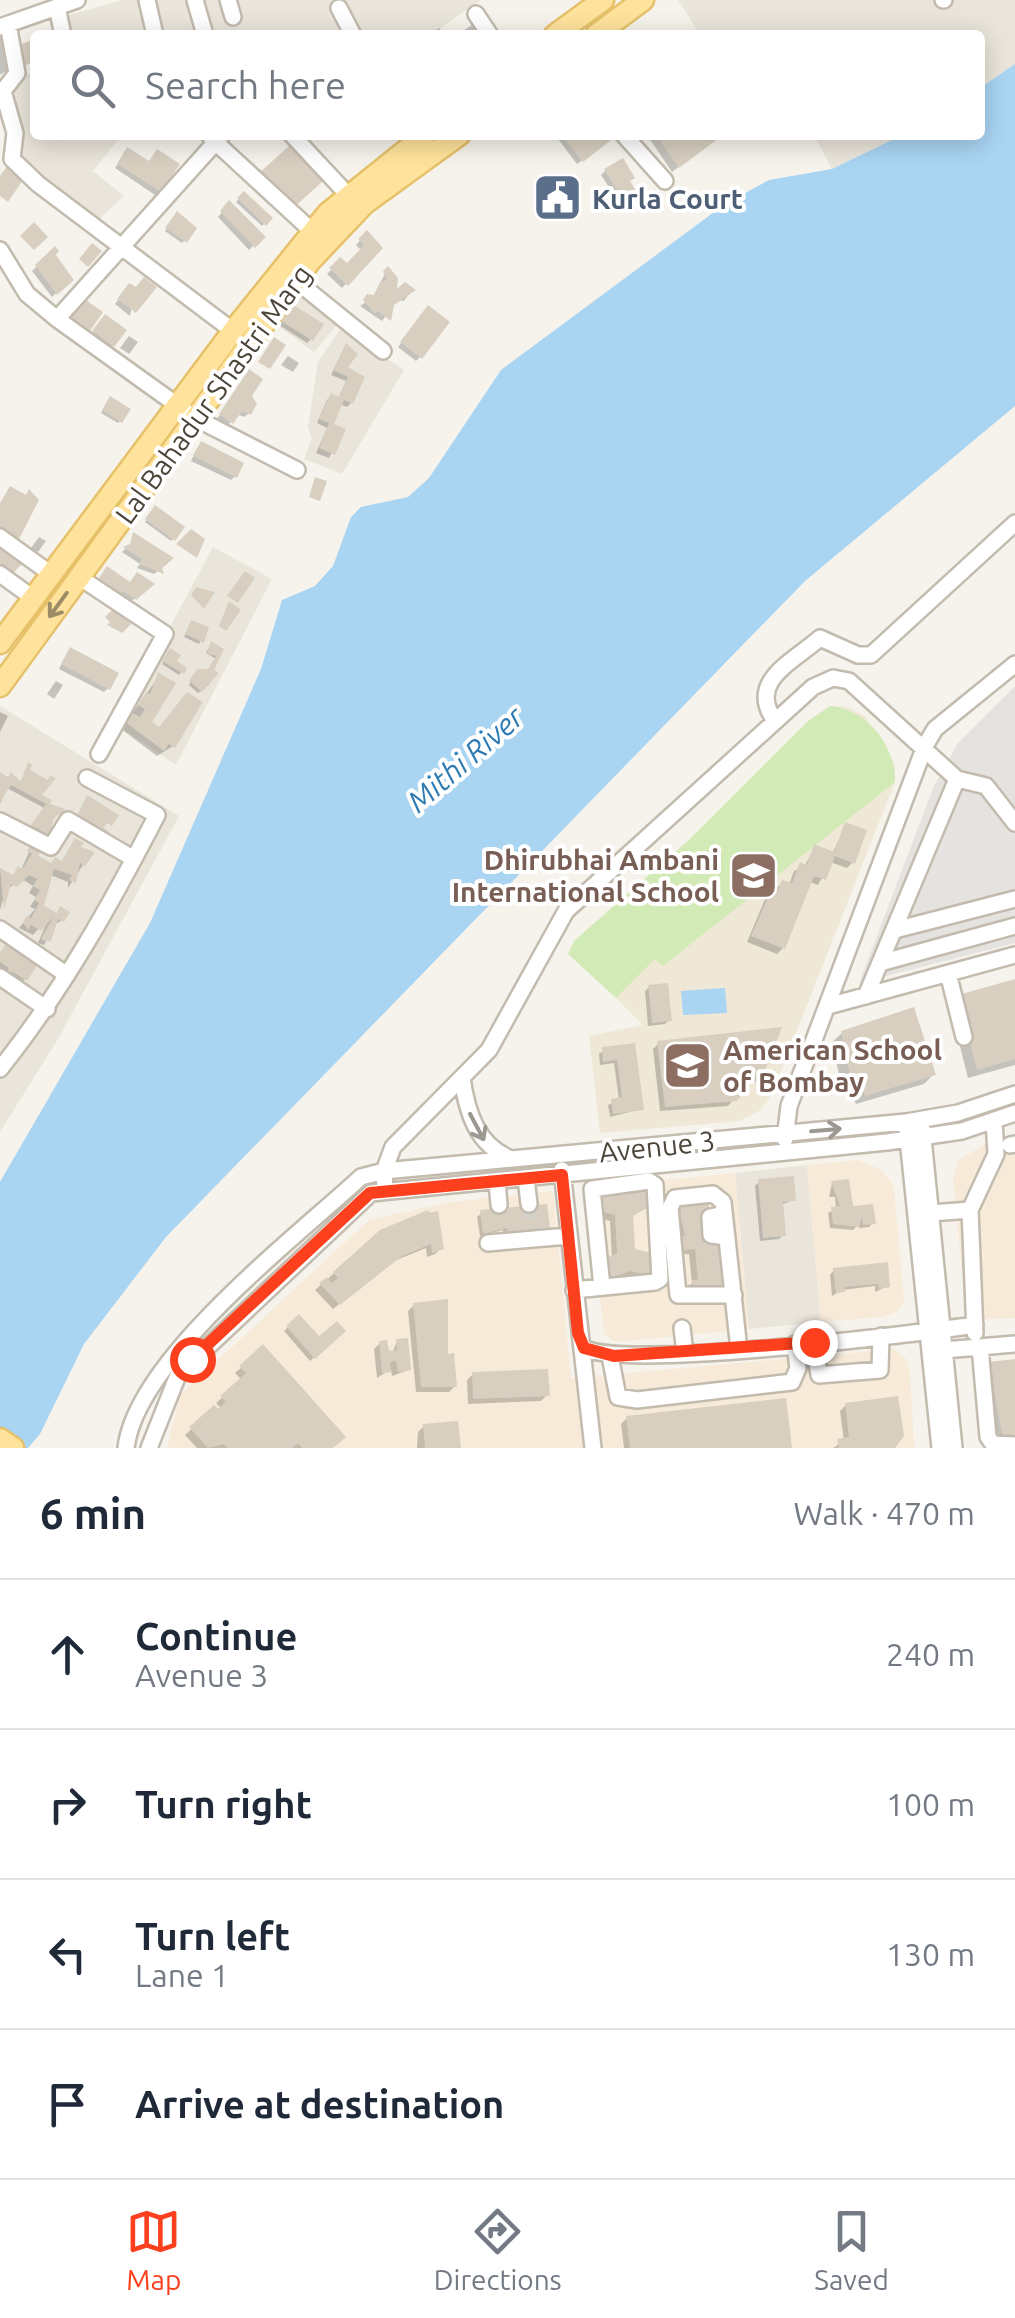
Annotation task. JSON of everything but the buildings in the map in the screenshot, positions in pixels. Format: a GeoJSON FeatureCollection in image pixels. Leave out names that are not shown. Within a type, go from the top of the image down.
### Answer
{"type":"FeatureCollection","features":[{"type":"Feature","properties":{"kind":"main road"},"geometry":{"type":"LineString","coordinates":[[565,30],[603,0]]}},
{"type":"Feature","properties":{"kind":"main road"},"geometry":{"type":"LineString","coordinates":[[603,30],[643,0]]}},
{"type":"Feature","properties":{"kind":"main road","name":"Lal Bahadur Shastri Marg"},"geometry":{"type":"LineString","coordinates":[[0,686],[195,418],[289,275],[312,232],[348,195],[415,140]]}},
{"type":"Feature","properties":{"kind":"main road","name":"Lal Bahadur Shastri Marg"},"geometry":{"type":"LineString","coordinates":[[0,643],[233,331],[364,204],[452,140]]}},
{"type":"Feature","properties":{"kind":"main road"},"geometry":{"type":"LineString","coordinates":[[0,1438],[14,1448]]}},
{"type":"Feature","properties":{"kind":"street"},"geometry":{"type":"LineString","coordinates":[[76,0],[4,25],[16,72],[4,92],[15,134],[12,159],[120,248],[233,331]]}},
{"type":"Feature","properties":{"kind":"street"},"geometry":{"type":"LineString","coordinates":[[148,0],[155,30]]}},
{"type":"Feature","properties":{"kind":"street"},"geometry":{"type":"LineString","coordinates":[[195,0],[204,30]]}},
{"type":"Feature","properties":{"kind":"street"},"geometry":{"type":"LineString","coordinates":[[228,0],[233,18]]}},
{"type":"Feature","properties":{"kind":"street"},"geometry":{"type":"LineString","coordinates":[[57,6],[61,30]]}},
{"type":"Feature","properties":{"kind":"street"},"geometry":{"type":"LineString","coordinates":[[338,8],[350,30]]}},
{"type":"Feature","properties":{"kind":"street"},"geometry":{"type":"LineString","coordinates":[[476,14],[487,30]]}},
{"type":"Feature","properties":{"kind":"street"},"geometry":{"type":"LineString","coordinates":[[57,319],[212,140]]}},
{"type":"Feature","properties":{"kind":"street"},"geometry":{"type":"LineString","coordinates":[[218,140],[312,232]]}},
{"type":"Feature","properties":{"kind":"street"},"geometry":{"type":"LineString","coordinates":[[297,140],[348,195]]}},
{"type":"Feature","properties":{"kind":"street"},"geometry":{"type":"LineString","coordinates":[[628,140],[665,181]]}},
{"type":"Feature","properties":{"kind":"street"},"geometry":{"type":"LineString","coordinates":[[0,250],[27,294],[57,319],[195,418],[297,470]]}},
{"type":"Feature","properties":{"kind":"street"},"geometry":{"type":"LineString","coordinates":[[289,275],[383,351]]}},
{"type":"Feature","properties":{"kind":"street"},"geometry":{"type":"LineString","coordinates":[[775,721],[763,704],[763,693],[771,680],[820,638],[858,656],[871,655],[1015,523]]}},
{"type":"Feature","properties":{"kind":"street"},"geometry":{"type":"LineString","coordinates":[[0,538],[51,574]]}},
{"type":"Feature","properties":{"kind":"street"},"geometry":{"type":"LineString","coordinates":[[0,574],[33,598]]}},
{"type":"Feature","properties":{"kind":"street"},"geometry":{"type":"LineString","coordinates":[[79,577],[165,634],[98,754]]}},
{"type":"Feature","properties":{"kind":"street"},"geometry":{"type":"LineString","coordinates":[[787,1152],[789,1106],[925,746],[935,730],[1015,664]]}},
{"type":"Feature","properties":{"kind":"street"},"geometry":{"type":"LineString","coordinates":[[386,1190],[384,1171],[392,1147],[489,1050],[566,912],[813,687],[832,678],[849,681],[957,778],[986,786],[1015,823]]}},
{"type":"Feature","properties":{"kind":"street"},"geometry":{"type":"LineString","coordinates":[[0,1069],[47,1009],[156,814],[88,778]]}},
{"type":"Feature","properties":{"kind":"street"},"geometry":{"type":"LineString","coordinates":[[866,996],[957,778]]}},
{"type":"Feature","properties":{"kind":"street"},"geometry":{"type":"LineString","coordinates":[[0,821],[51,847],[68,820],[134,858]]}},
{"type":"Feature","properties":{"kind":"street"},"geometry":{"type":"LineString","coordinates":[[895,930],[1015,899]]}},
{"type":"Feature","properties":{"kind":"street"},"geometry":{"type":"LineString","coordinates":[[880,963],[1015,926]]}},
{"type":"Feature","properties":{"kind":"street"},"geometry":{"type":"LineString","coordinates":[[0,929],[67,976]]}},
{"type":"Feature","properties":{"kind":"street"},"geometry":{"type":"LineString","coordinates":[[828,1006],[1015,955]]}},
{"type":"Feature","properties":{"kind":"street"},"geometry":{"type":"LineString","coordinates":[[948,973],[964,1037]]}},
{"type":"Feature","properties":{"kind":"street"},"geometry":{"type":"LineString","coordinates":[[0,977],[47,1009]]}},
{"type":"Feature","properties":{"kind":"street"},"geometry":{"type":"LineString","coordinates":[[902,986],[907,1004]]}},
{"type":"Feature","properties":{"kind":"street"},"geometry":{"type":"LineString","coordinates":[[462,1078],[470,1116],[480,1136],[493,1152],[514,1160]]}},
{"type":"Feature","properties":{"kind":"street","name":"Avenue 3"},"geometry":{"type":"LineString","coordinates":[[126,1448],[132,1423],[163,1364],[362,1177],[384,1171],[785,1134],[915,1129],[1015,1094]]}},
{"type":"Feature","properties":{"kind":"street","name":"Avenue 3"},"geometry":{"type":"LineString","coordinates":[[149,1448],[178,1375],[365,1198],[386,1190],[562,1175],[642,1173],[994,1120],[1015,1113]]}},
{"type":"Feature","properties":{"kind":"street"},"geometry":{"type":"LineString","coordinates":[[949,1445],[1001,1444],[977,1335],[970,1210],[996,1154],[994,1120]]}},
{"type":"Feature","properties":{"kind":"street"},"geometry":{"type":"LineString","coordinates":[[915,1129],[930,1213],[935,1330],[944,1350],[949,1445]]}},
{"type":"Feature","properties":{"kind":"street"},"geometry":{"type":"LineString","coordinates":[[915,1129],[949,1445]]}},
{"type":"Feature","properties":{"kind":"street"},"geometry":{"type":"LineString","coordinates":[[560,1156],[593,1448]]}},
{"type":"Feature","properties":{"kind":"street"},"geometry":{"type":"LineString","coordinates":[[574,1290],[602,1287],[660,1279],[655,1186],[642,1173],[592,1189],[602,1287]]}},
{"type":"Feature","properties":{"kind":"street"},"geometry":{"type":"LineString","coordinates":[[526,1178],[529,1204]]}},
{"type":"Feature","properties":{"kind":"street"},"geometry":{"type":"LineString","coordinates":[[496,1181],[499,1205]]}},
{"type":"Feature","properties":{"kind":"street"},"geometry":{"type":"LineString","coordinates":[[734,1295],[683,1298],[675,1288],[671,1202],[720,1196],[727,1238],[734,1295],[739,1350]]}},
{"type":"Feature","properties":{"kind":"street"},"geometry":{"type":"LineString","coordinates":[[930,1213],[970,1210]]}},
{"type":"Feature","properties":{"kind":"street"},"geometry":{"type":"LineString","coordinates":[[488,1243],[533,1235],[568,1236]]}},
{"type":"Feature","properties":{"kind":"street"},"geometry":{"type":"LineString","coordinates":[[682,1328],[684,1352]]}},
{"type":"Feature","properties":{"kind":"street"},"geometry":{"type":"LineString","coordinates":[[584,1348],[610,1356],[739,1350],[935,1330],[1015,1344]]}},
{"type":"Feature","properties":{"kind":"street"},"geometry":{"type":"LineString","coordinates":[[944,1350],[977,1335]]}},
{"type":"Feature","properties":{"kind":"street"},"geometry":{"type":"LineString","coordinates":[[814,1342],[820,1374],[880,1370],[880,1336]]}},
{"type":"Feature","properties":{"kind":"street"},"geometry":{"type":"LineString","coordinates":[[610,1356],[618,1397],[637,1400],[792,1382],[798,1368],[794,1344]]}},
{"type":"Feature","properties":{"kind":"shaded area"},"geometry":{"type":"Polygon","coordinates":[[[123,0],[481,0],[437,30],[68,30],[65,16],[123,0]]]}},
{"type":"Feature","properties":{"kind":"shaded area"},"geometry":{"type":"Polygon","coordinates":[[[678,0],[1015,0],[1015,64],[985,85],[985,30],[697,30],[678,0]]]}},
{"type":"Feature","properties":{"kind":"shaded area"},"geometry":{"type":"Polygon","coordinates":[[[30,73],[30,140],[118,140],[93,171],[124,196],[98,220],[14,154],[5,80],[30,73]]]}},
{"type":"Feature","properties":{"kind":"shaded area"},"geometry":{"type":"Polygon","coordinates":[[[817,140],[892,140],[832,169],[817,140]]]}},
{"type":"Feature","properties":{"kind":"shaded area"},"geometry":{"type":"Polygon","coordinates":[[[298,291],[338,324],[314,352],[273,322],[298,291]]]}},
{"type":"Feature","properties":{"kind":"shaded area"},"geometry":{"type":"Polygon","coordinates":[[[341,328],[404,370],[342,474],[304,459],[312,438],[308,427],[318,362],[341,328]]]}},
{"type":"Feature","properties":{"kind":"shaded area"},"geometry":{"type":"Polygon","coordinates":[[[213,547],[272,579],[176,765],[117,725],[213,547]]]}},
{"type":"Feature","properties":{"kind":"shaded area"},"geometry":{"type":"Polygon","coordinates":[[[1015,686],[1015,943],[859,983],[934,786],[958,743],[1015,686]]]}},
{"type":"Feature","properties":{"kind":"shaded area"},"geometry":{"type":"Polygon","coordinates":[[[0,706],[179,816],[58,1039],[0,1132],[0,706]]]}},
{"type":"Feature","properties":{"kind":"shaded area","name":"Dhirubhai Ambani International School"},"geometry":{"type":"Polygon","coordinates":[[[830,706],[848,707],[865,716],[895,764],[895,782],[772,1094],[759,1111],[740,1121],[600,1133],[589,1036],[643,1025],[616,998],[655,959],[607,912],[690,839],[807,722],[830,706]]]}},
{"type":"Feature","properties":{"kind":"shaded area"},"geometry":{"type":"Polygon","coordinates":[[[1015,1136],[1015,1318],[967,1320],[953,1179],[958,1161],[994,1138],[1015,1136]]]}},
{"type":"Feature","properties":{"kind":"shaded area"},"geometry":{"type":"Polygon","coordinates":[[[858,1160],[882,1170],[894,1187],[904,1302],[897,1312],[882,1317],[821,1322],[807,1165],[858,1160]]]}},
{"type":"Feature","properties":{"kind":"shaded area"},"geometry":{"type":"Polygon","coordinates":[[[807,1165],[821,1322],[749,1329],[735,1173],[807,1165]]]}},
{"type":"Feature","properties":{"kind":"shaded area"},"geometry":{"type":"Polygon","coordinates":[[[735,1173],[749,1329],[616,1342],[604,1334],[589,1188],[735,1173]]]}},
{"type":"Feature","properties":{"kind":"shaded area"},"geometry":{"type":"Polygon","coordinates":[[[553,1191],[571,1378],[894,1349],[906,1359],[910,1372],[914,1448],[167,1448],[180,1395],[369,1220],[451,1202],[553,1191]]]}},
{"type":"Feature","properties":{"kind":"green space","name":"Dhirubhai Ambani International School"},"geometry":{"type":"Polygon","coordinates":[[[830,706],[856,714],[877,732],[890,755],[895,782],[663,966],[655,959],[616,998],[568,954],[574,941],[690,839],[807,722],[830,706]]]}},
{"type":"Feature","properties":{"kind":"water","name":"Mithi River"},"geometry":{"type":"Polygon","coordinates":[[[1015,64],[1015,406],[805,581],[166,1237],[84,1344],[40,1434],[28,1448],[0,1448],[0,1182],[150,923],[261,669],[282,600],[315,586],[333,566],[351,517],[361,507],[408,497],[429,478],[501,370],[725,204],[769,180],[832,169],[892,140],[985,140],[985,85],[1015,64]]]}},
{"type":"Feature","properties":{"kind":"water"},"geometry":{"type":"Polygon","coordinates":[[[725,988],[727,1013],[683,1015],[681,991],[725,988]]]}},
{"type":"Feature","properties":{"kind":"tunnel"},"geometry":{"type":"LineString","coordinates":[[529,1204],[532,1231]]}},
{"type":"Feature","properties":{"kind":"place","name":"Kurla Court"},"geometry":{"type":"Point","coordinates":[557,198]}},
{"type":"Feature","properties":{"kind":"place","name":"Dhirubhai Ambani International School"},"geometry":{"type":"Point","coordinates":[754,875]}},
{"type":"Feature","properties":{"kind":"place","name":"American School of Bombay"},"geometry":{"type":"Point","coordinates":[688,1065]}},
{"type":"Feature","properties":{"kind":"route"},"geometry":{"type":"LineString","coordinates":[[192,1359],[370,1193],[562,1175],[578,1333],[584,1348],[597,1355],[614,1356],[814,1342]]}}]}
